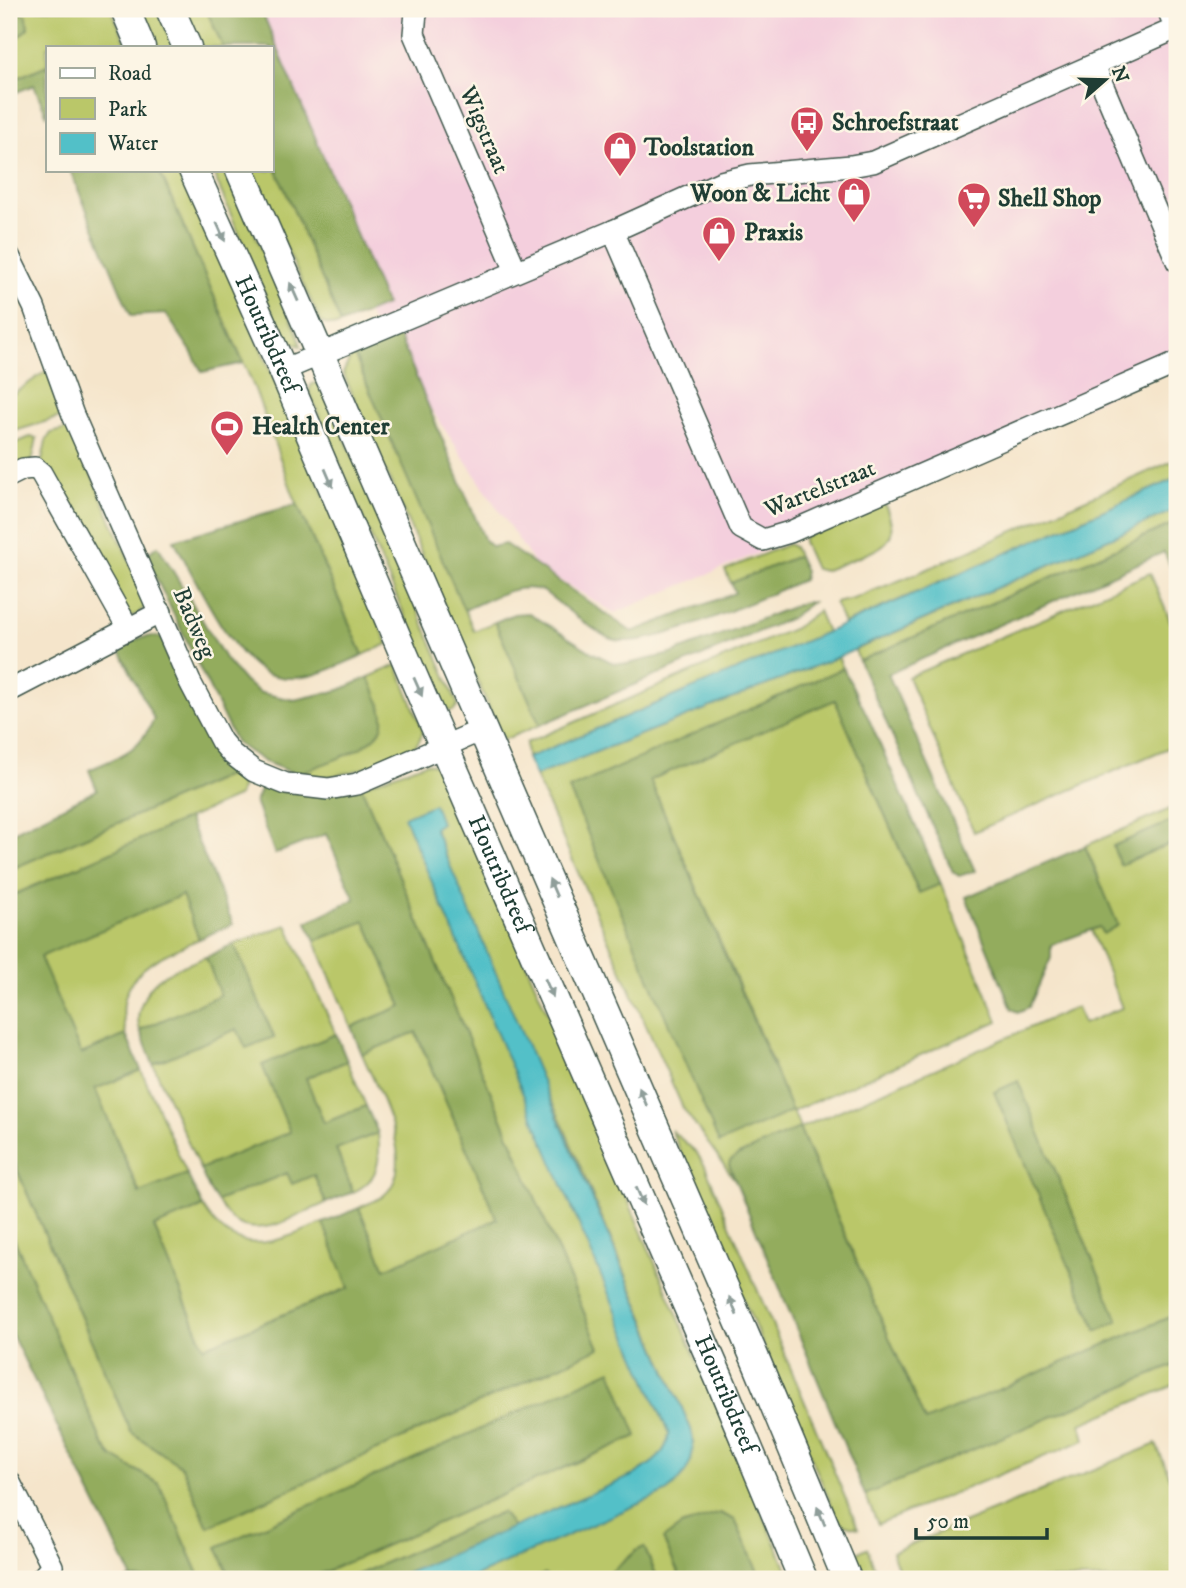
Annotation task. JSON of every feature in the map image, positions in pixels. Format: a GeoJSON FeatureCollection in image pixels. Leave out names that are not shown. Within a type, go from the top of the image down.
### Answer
{"type":"FeatureCollection","features":[{"type":"Feature","properties":{"kind":"main road"},"geometry":{"type":"LineString","coordinates":[[125,9],[141,46]]}},
{"type":"Feature","properties":{"kind":"main road"},"geometry":{"type":"LineString","coordinates":[[170,9],[187,46]]}},
{"type":"Feature","properties":{"kind":"main road","name":"Houtribdreef"},"geometry":{"type":"LineString","coordinates":[[195,172],[719,1378],[803,1579]]}},
{"type":"Feature","properties":{"kind":"main road","name":"Houtribdreef"},"geometry":{"type":"LineString","coordinates":[[241,172],[752,1350],[847,1579]]}},
{"type":"Feature","properties":{"kind":"street","name":"Wigstraat"},"geometry":{"type":"LineString","coordinates":[[419,9],[416,12],[414,34],[516,271]]}},
{"type":"Feature","properties":{"kind":"street"},"geometry":{"type":"LineString","coordinates":[[283,370],[613,231],[721,182],[750,175],[873,162],[1177,29],[1167,9]]}},
{"type":"Feature","properties":{"kind":"street"},"geometry":{"type":"LineString","coordinates":[[1094,65],[1177,261]]}},
{"type":"Feature","properties":{"kind":"street","name":"Wartelstraat"},"geometry":{"type":"LineString","coordinates":[[613,231],[741,528],[763,540],[790,532],[1177,363]]}},
{"type":"Feature","properties":{"kind":"street","name":"Badweg"},"geometry":{"type":"LineString","coordinates":[[9,256],[34,307],[73,415],[190,682],[220,741],[232,754],[254,771],[286,784],[328,789],[358,784],[484,729]]}},
{"type":"Feature","properties":{"kind":"street"},"geometry":{"type":"LineString","coordinates":[[9,476],[23,469],[35,468],[41,473],[128,628]]}},
{"type":"Feature","properties":{"kind":"street"},"geometry":{"type":"LineString","coordinates":[[9,691],[161,612]]}},
{"type":"Feature","properties":{"kind":"street"},"geometry":{"type":"LineString","coordinates":[[9,1481],[51,1566],[41,1579]]}},
{"type":"Feature","properties":{"kind":"shaded area"},"geometry":{"type":"Polygon","coordinates":[[[240,9],[1177,9],[1177,361],[966,466],[615,613],[536,566],[332,261],[273,54],[273,46],[270,46],[240,9]]]}},
{"type":"Feature","properties":{"kind":"green space"},"geometry":{"type":"Polygon","coordinates":[[[9,9],[26,15],[28,28],[9,46],[9,9]]]}},
{"type":"Feature","properties":{"kind":"green space"},"geometry":{"type":"Polygon","coordinates":[[[12,9],[111,9],[128,46],[46,46],[46,65],[15,79],[9,66],[9,46],[28,28],[26,15],[12,9]]]}},
{"type":"Feature","properties":{"kind":"green space"},"geometry":{"type":"Polygon","coordinates":[[[137,9],[157,9],[175,46],[153,46],[137,9]]]}},
{"type":"Feature","properties":{"kind":"green space"},"geometry":{"type":"Polygon","coordinates":[[[180,9],[206,9],[223,46],[198,46],[180,9]]]}},
{"type":"Feature","properties":{"kind":"green space"},"geometry":{"type":"Polygon","coordinates":[[[206,9],[261,9],[386,305],[341,324],[273,161],[273,46],[223,46],[206,9]]]}},
{"type":"Feature","properties":{"kind":"green space"},"geometry":{"type":"Polygon","coordinates":[[[46,65],[46,114],[34,85],[9,95],[9,66],[15,79],[46,65]]]}},
{"type":"Feature","properties":{"kind":"green space"},"geometry":{"type":"Polygon","coordinates":[[[273,161],[341,324],[336,326],[321,323],[251,172],[273,172],[273,161]]]}},
{"type":"Feature","properties":{"kind":"green space"},"geometry":{"type":"Polygon","coordinates":[[[71,172],[160,172],[243,363],[202,372],[166,314],[131,316],[71,172]]]}},
{"type":"Feature","properties":{"kind":"green space"},"geometry":{"type":"Polygon","coordinates":[[[160,172],[185,172],[388,644],[363,655],[293,494],[254,387],[160,172]]]}},
{"type":"Feature","properties":{"kind":"green space"},"geometry":{"type":"Polygon","coordinates":[[[213,172],[229,172],[301,346],[287,342],[213,172]]]}},
{"type":"Feature","properties":{"kind":"green space"},"geometry":{"type":"Polygon","coordinates":[[[397,331],[485,541],[492,547],[505,544],[632,632],[735,593],[731,583],[798,556],[805,571],[803,580],[676,631],[626,641],[601,634],[543,591],[533,589],[523,588],[503,593],[464,610],[353,352],[397,331]]]}},
{"type":"Feature","properties":{"kind":"green space"},"geometry":{"type":"Polygon","coordinates":[[[353,352],[474,631],[495,622],[540,725],[503,740],[343,373],[353,352]]]}},
{"type":"Feature","properties":{"kind":"green space"},"geometry":{"type":"Polygon","coordinates":[[[49,369],[67,415],[9,433],[9,397],[49,369]]]}},
{"type":"Feature","properties":{"kind":"green space"},"geometry":{"type":"Polygon","coordinates":[[[322,384],[458,705],[453,711],[443,710],[309,392],[311,385],[322,384]]]}},
{"type":"Feature","properties":{"kind":"green space"},"geometry":{"type":"Polygon","coordinates":[[[71,428],[148,603],[137,615],[129,616],[41,466],[46,441],[51,433],[71,428]]]}},
{"type":"Feature","properties":{"kind":"green space"},"geometry":{"type":"Polygon","coordinates":[[[30,437],[37,438],[32,462],[9,470],[9,446],[30,437]]]}},
{"type":"Feature","properties":{"kind":"green space"},"geometry":{"type":"Polygon","coordinates":[[[1177,459],[1177,478],[844,624],[835,603],[853,599],[923,571],[1177,459]]]}},
{"type":"Feature","properties":{"kind":"green space"},"geometry":{"type":"Polygon","coordinates":[[[884,502],[891,534],[883,545],[824,571],[815,569],[803,542],[804,537],[884,502]]]}},
{"type":"Feature","properties":{"kind":"green space"},"geometry":{"type":"Polygon","coordinates":[[[297,504],[363,655],[323,672],[291,678],[262,671],[235,645],[212,610],[174,540],[297,504]]]}},
{"type":"Feature","properties":{"kind":"green space"},"geometry":{"type":"Polygon","coordinates":[[[1177,509],[1177,522],[859,661],[855,650],[1177,509]]]}},
{"type":"Feature","properties":{"kind":"green space"},"geometry":{"type":"Polygon","coordinates":[[[1177,522],[1177,580],[1164,552],[888,674],[975,871],[959,876],[953,872],[859,661],[1177,522]]]}},
{"type":"Feature","properties":{"kind":"green space"},"geometry":{"type":"Polygon","coordinates":[[[788,544],[794,547],[798,556],[731,583],[725,570],[788,544]]]}},
{"type":"Feature","properties":{"kind":"green space"},"geometry":{"type":"Polygon","coordinates":[[[158,546],[226,660],[245,682],[261,693],[294,700],[340,690],[369,677],[382,712],[383,724],[379,733],[371,741],[346,755],[296,774],[265,762],[236,743],[145,555],[158,546]]]}},
{"type":"Feature","properties":{"kind":"green space"},"geometry":{"type":"Polygon","coordinates":[[[1150,573],[1177,637],[1177,744],[974,832],[908,677],[1150,573]]]}},
{"type":"Feature","properties":{"kind":"green space"},"geometry":{"type":"Polygon","coordinates":[[[805,602],[812,602],[791,618],[540,725],[495,622],[514,614],[529,613],[593,653],[613,663],[627,664],[671,654],[805,602]]]}},
{"type":"Feature","properties":{"kind":"green space"},"geometry":{"type":"Polygon","coordinates":[[[818,611],[827,632],[527,758],[526,743],[795,628],[818,611]]]}},
{"type":"Feature","properties":{"kind":"green space"},"geometry":{"type":"Polygon","coordinates":[[[153,636],[161,637],[241,770],[9,870],[9,834],[97,790],[89,770],[128,752],[148,730],[154,719],[118,647],[153,636]]]}},
{"type":"Feature","properties":{"kind":"green space"},"geometry":{"type":"Polygon","coordinates":[[[838,657],[843,668],[570,789],[774,1066],[650,780],[835,699],[918,892],[941,884],[998,1021],[793,1111],[800,1128],[1077,1007],[1083,1024],[1122,1008],[1091,930],[1100,926],[1102,933],[1098,875],[1085,846],[1177,806],[1177,819],[1113,846],[1120,865],[1177,841],[1177,1314],[925,1422],[800,1129],[732,1160],[730,1166],[734,1179],[683,1108],[535,776],[838,657]]]}},
{"type":"Feature","properties":{"kind":"green space"},"geometry":{"type":"Polygon","coordinates":[[[397,665],[423,731],[416,745],[384,762],[354,771],[318,777],[296,774],[353,752],[381,709],[369,677],[397,665]]]}},
{"type":"Feature","properties":{"kind":"green space"},"geometry":{"type":"Polygon","coordinates":[[[843,668],[867,715],[941,884],[919,893],[835,700],[650,780],[792,1111],[719,1143],[569,789],[843,668]]]}},
{"type":"Feature","properties":{"kind":"green space"},"geometry":{"type":"Polygon","coordinates":[[[426,763],[441,766],[791,1579],[761,1579],[735,1520],[720,1513],[681,1526],[664,1539],[681,1579],[658,1579],[644,1547],[603,1579],[549,1579],[545,1574],[533,1579],[469,1579],[666,1492],[694,1443],[691,1429],[560,1118],[405,817],[651,1389],[669,1434],[667,1446],[659,1458],[634,1475],[513,1528],[502,1512],[348,1579],[309,1579],[637,1436],[218,1548],[231,1579],[201,1579],[159,1484],[112,1456],[103,1445],[9,1227],[9,1152],[131,1432],[182,1466],[208,1527],[599,1348],[361,786],[426,763]]]}},
{"type":"Feature","properties":{"kind":"green space"},"geometry":{"type":"Polygon","coordinates":[[[241,770],[245,773],[239,796],[9,897],[9,870],[241,770]]]}},
{"type":"Feature","properties":{"kind":"green space"},"geometry":{"type":"Polygon","coordinates":[[[263,783],[361,786],[599,1348],[208,1527],[182,1467],[131,1432],[9,1151],[9,897],[188,818],[233,924],[199,939],[182,895],[40,957],[81,1054],[126,1035],[141,1070],[95,1089],[139,1193],[187,1174],[203,1207],[154,1227],[204,1347],[349,1288],[323,1223],[359,1208],[385,1269],[497,1219],[416,1032],[362,1054],[351,1027],[402,1006],[365,921],[315,941],[307,922],[355,899],[326,834],[275,854],[255,802],[263,783]]]}},
{"type":"Feature","properties":{"kind":"green space"},"geometry":{"type":"Polygon","coordinates":[[[1177,819],[1177,841],[1120,865],[1113,846],[1177,819]]]}},
{"type":"Feature","properties":{"kind":"green space"},"geometry":{"type":"Polygon","coordinates":[[[1085,846],[1118,925],[1103,934],[1099,927],[1051,945],[1051,958],[1029,1007],[1018,1012],[1012,1009],[966,897],[1085,846]]]}},
{"type":"Feature","properties":{"kind":"green space"},"geometry":{"type":"Polygon","coordinates":[[[182,894],[199,939],[152,963],[131,983],[125,997],[123,1014],[126,1035],[81,1054],[39,956],[182,894]]]}},
{"type":"Feature","properties":{"kind":"green space"},"geometry":{"type":"Polygon","coordinates":[[[365,921],[402,1006],[351,1027],[315,941],[365,921]]]}},
{"type":"Feature","properties":{"kind":"green space"},"geometry":{"type":"Polygon","coordinates":[[[287,925],[336,1034],[263,1065],[290,1132],[200,1169],[153,1064],[237,1028],[274,1037],[234,944],[287,925]]]}},
{"type":"Feature","properties":{"kind":"green space"},"geometry":{"type":"Polygon","coordinates":[[[234,944],[274,1037],[246,1048],[237,1029],[153,1064],[140,1030],[220,995],[206,957],[234,944]]]}},
{"type":"Feature","properties":{"kind":"green space"},"geometry":{"type":"Polygon","coordinates":[[[206,957],[221,995],[140,1030],[138,1018],[141,1006],[155,982],[178,968],[206,957]]]}},
{"type":"Feature","properties":{"kind":"green space"},"geometry":{"type":"Polygon","coordinates":[[[415,1032],[498,1220],[385,1269],[359,1208],[383,1196],[394,1183],[398,1166],[397,1147],[385,1106],[362,1054],[415,1032]]]}},
{"type":"Feature","properties":{"kind":"green space"},"geometry":{"type":"Polygon","coordinates":[[[336,1034],[347,1061],[306,1078],[324,1123],[366,1106],[378,1133],[336,1149],[353,1192],[326,1203],[314,1175],[292,1184],[287,1173],[217,1201],[200,1169],[290,1132],[262,1065],[336,1034]]]}},
{"type":"Feature","properties":{"kind":"green space"},"geometry":{"type":"Polygon","coordinates":[[[347,1061],[366,1106],[324,1123],[306,1078],[347,1061]]]}},
{"type":"Feature","properties":{"kind":"green space"},"geometry":{"type":"Polygon","coordinates":[[[141,1070],[187,1174],[140,1193],[95,1089],[141,1070]]]}},
{"type":"Feature","properties":{"kind":"green space"},"geometry":{"type":"Polygon","coordinates":[[[1018,1081],[1118,1321],[1097,1331],[994,1092],[1018,1081]]]}},
{"type":"Feature","properties":{"kind":"green space"},"geometry":{"type":"Polygon","coordinates":[[[799,1128],[925,1421],[1177,1314],[1177,1364],[865,1495],[729,1165],[730,1161],[739,1155],[799,1128]]]}},
{"type":"Feature","properties":{"kind":"green space"},"geometry":{"type":"Polygon","coordinates":[[[671,1130],[696,1152],[705,1166],[858,1528],[842,1524],[837,1518],[671,1130]]]}},
{"type":"Feature","properties":{"kind":"green space"},"geometry":{"type":"Polygon","coordinates":[[[378,1133],[376,1168],[368,1182],[353,1192],[336,1149],[378,1133]]]}},
{"type":"Feature","properties":{"kind":"green space"},"geometry":{"type":"Polygon","coordinates":[[[287,1173],[314,1175],[326,1203],[278,1224],[253,1228],[231,1219],[217,1201],[287,1173]]]}},
{"type":"Feature","properties":{"kind":"green space"},"geometry":{"type":"Polygon","coordinates":[[[203,1207],[229,1235],[258,1243],[273,1241],[323,1223],[350,1287],[204,1347],[154,1227],[203,1207]]]}},
{"type":"Feature","properties":{"kind":"green space"},"geometry":{"type":"Polygon","coordinates":[[[9,1227],[103,1445],[112,1456],[159,1484],[201,1579],[129,1579],[132,1577],[9,1329],[9,1227]]]}},
{"type":"Feature","properties":{"kind":"green space"},"geometry":{"type":"Polygon","coordinates":[[[1177,1364],[1177,1384],[1081,1424],[1085,1440],[878,1524],[865,1495],[1177,1364]]]}},
{"type":"Feature","properties":{"kind":"green space"},"geometry":{"type":"Polygon","coordinates":[[[611,1370],[637,1436],[309,1579],[231,1579],[217,1547],[611,1370]]]}},
{"type":"Feature","properties":{"kind":"green space"},"geometry":{"type":"Polygon","coordinates":[[[1156,1444],[1177,1494],[1177,1579],[902,1579],[892,1552],[1156,1444]]]}},
{"type":"Feature","properties":{"kind":"green space"},"geometry":{"type":"Polygon","coordinates":[[[502,1512],[513,1528],[393,1579],[348,1579],[502,1512]]]}},
{"type":"Feature","properties":{"kind":"green space"},"geometry":{"type":"Polygon","coordinates":[[[720,1513],[735,1520],[761,1579],[681,1579],[663,1539],[681,1526],[720,1513]]]}},
{"type":"Feature","properties":{"kind":"green space"},"geometry":{"type":"Polygon","coordinates":[[[644,1547],[658,1579],[603,1579],[636,1551],[644,1547]]]}},
{"type":"Feature","properties":{"kind":"green space"},"geometry":{"type":"Polygon","coordinates":[[[867,1548],[879,1579],[864,1579],[854,1555],[867,1548]]]}},
{"type":"Feature","properties":{"kind":"water"},"geometry":{"type":"Polygon","coordinates":[[[1177,478],[1177,509],[838,657],[535,776],[527,758],[827,632],[1177,478]]]}},
{"type":"Feature","properties":{"kind":"water"},"geometry":{"type":"Polygon","coordinates":[[[434,804],[441,823],[434,828],[691,1429],[693,1448],[685,1472],[666,1492],[469,1579],[393,1579],[634,1475],[661,1454],[669,1434],[404,817],[434,804]]]}},
{"type":"Feature","properties":{"kind":"place","name":"Schroefstraat"},"geometry":{"type":"Point","coordinates":[807,153]}},
{"type":"Feature","properties":{"kind":"place","name":"Toolstation"},"geometry":{"type":"Point","coordinates":[620,178]}},
{"type":"Feature","properties":{"kind":"place","name":"Woon & Licht"},"geometry":{"type":"Point","coordinates":[854,224]}},
{"type":"Feature","properties":{"kind":"place","name":"Shell Shop"},"geometry":{"type":"Point","coordinates":[974,229]}},
{"type":"Feature","properties":{"kind":"place","name":"Praxis"},"geometry":{"type":"Point","coordinates":[719,263]}},
{"type":"Feature","properties":{"kind":"place","name":"Health Center"},"geometry":{"type":"Point","coordinates":[227,457]}}]}
